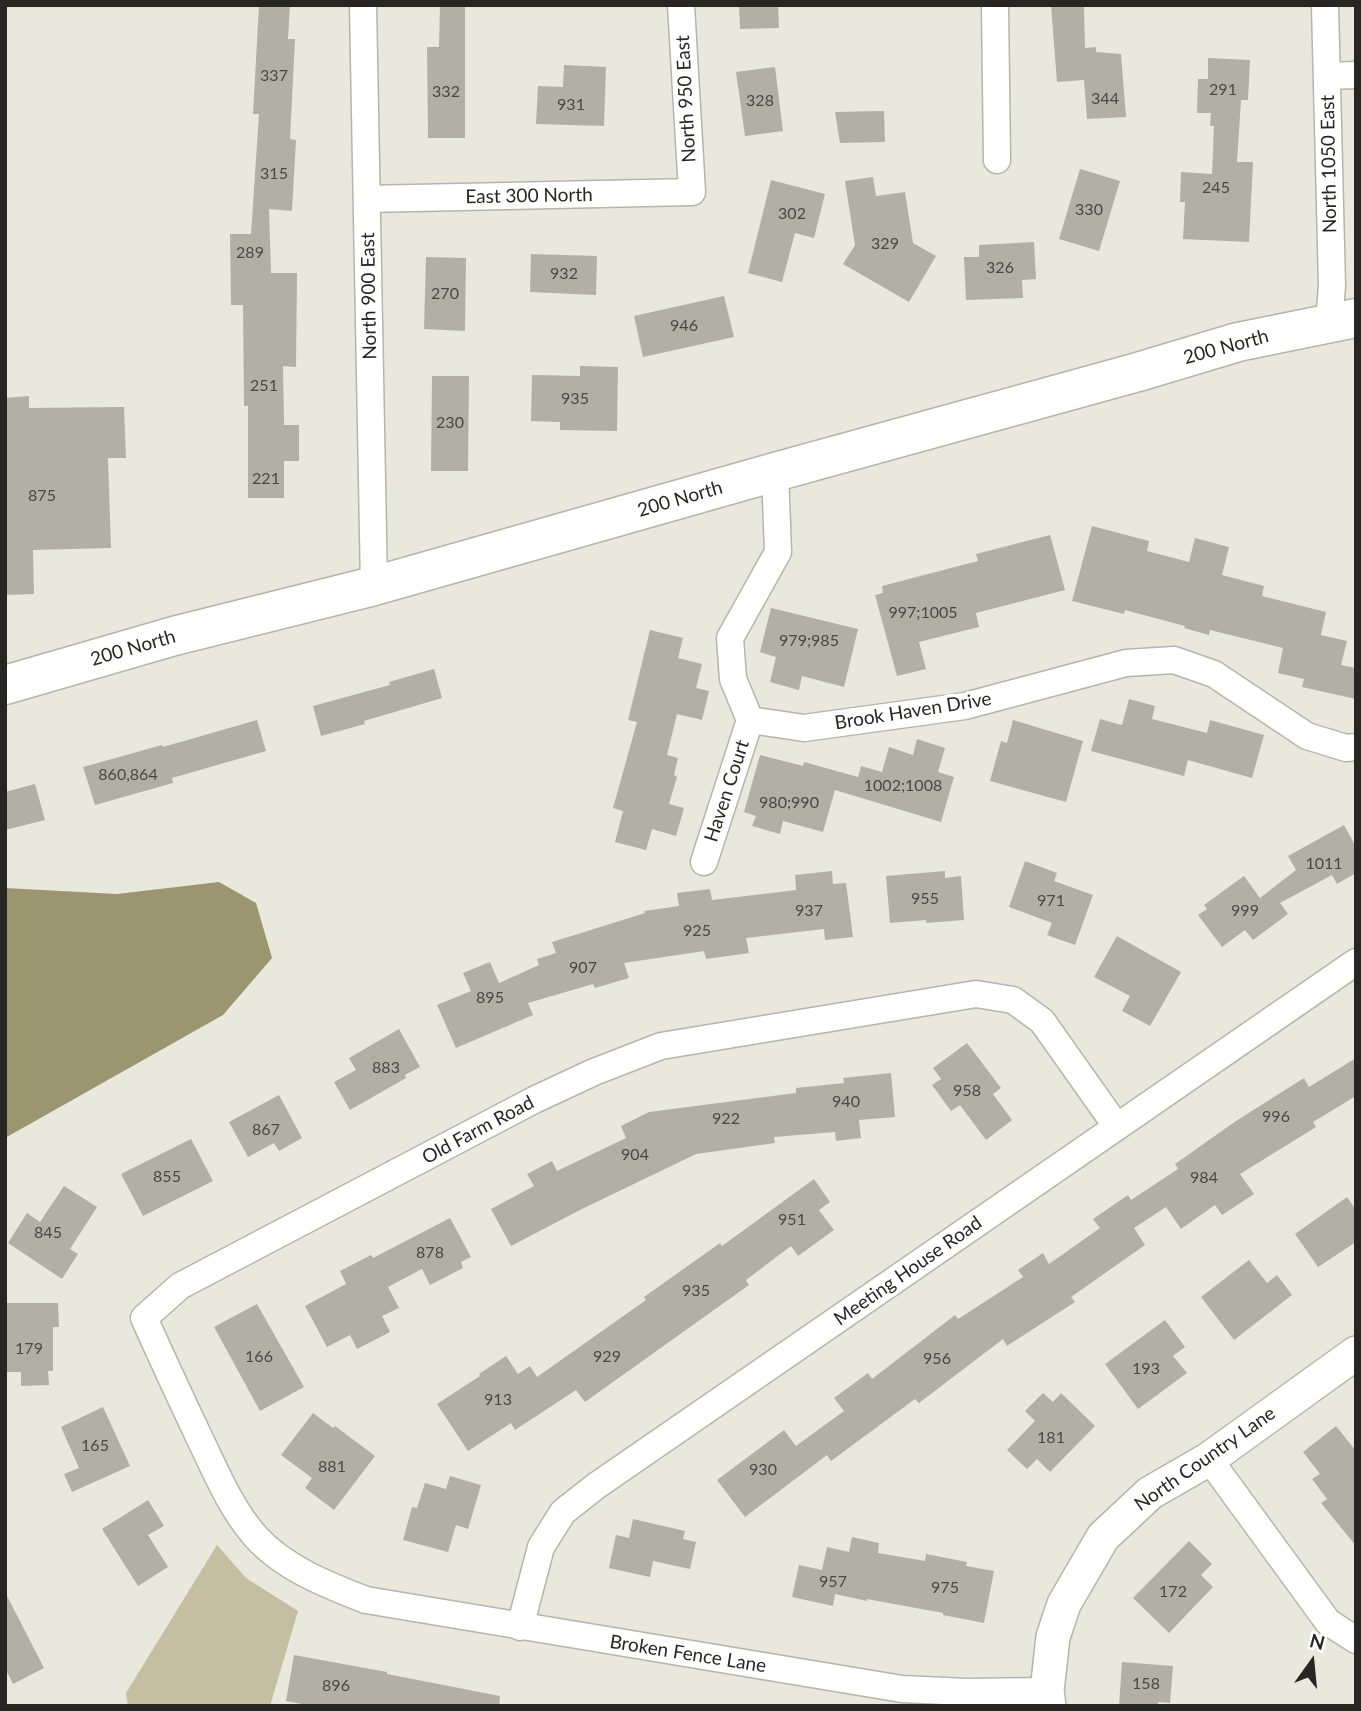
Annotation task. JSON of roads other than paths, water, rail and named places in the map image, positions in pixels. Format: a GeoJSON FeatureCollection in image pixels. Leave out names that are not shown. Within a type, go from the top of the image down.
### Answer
{"type":"FeatureCollection","features":[{"type":"Feature","properties":{"kind":"main road","name":"200 North"},"geometry":{"type":"LineString","coordinates":[[5,685],[174,636],[374,586],[1238,342],[1343,320]]}},
{"type":"Feature","properties":{"kind":"street","name":"North 900 East"},"geometry":{"type":"LineString","coordinates":[[363,5],[374,586]]}},
{"type":"Feature","properties":{"kind":"street","name":"North 950 East"},"geometry":{"type":"LineString","coordinates":[[681,5],[692,192]]}},
{"type":"Feature","properties":{"kind":"street"},"geometry":{"type":"LineString","coordinates":[[995,5],[997,160]]}},
{"type":"Feature","properties":{"kind":"street","name":"North 1050 East"},"geometry":{"type":"LineString","coordinates":[[1325,5],[1332,286],[1343,320]]}},
{"type":"Feature","properties":{"kind":"street"},"geometry":{"type":"LineString","coordinates":[[1326,76],[1356,75]]}},
{"type":"Feature","properties":{"kind":"street","name":"East 300 North"},"geometry":{"type":"LineString","coordinates":[[367,199],[692,192]]}},
{"type":"Feature","properties":{"kind":"street"},"geometry":{"type":"LineString","coordinates":[[750,720],[733,679],[730,638],[778,552],[775,472]]}},
{"type":"Feature","properties":{"kind":"street","name":"Brook Haven Drive"},"geometry":{"type":"LineString","coordinates":[[750,720],[804,728],[965,706],[1126,663],[1174,660],[1214,674],[1307,736],[1346,748],[1356,747]]}},
{"type":"Feature","properties":{"kind":"street","name":"Haven Court"},"geometry":{"type":"LineString","coordinates":[[704,862],[750,720]]}},
{"type":"Feature","properties":{"kind":"street","name":"Meeting House Road"},"geometry":{"type":"LineString","coordinates":[[520,1627],[541,1548],[563,1512],[596,1486],[1356,962]]}},
{"type":"Feature","properties":{"kind":"street","name":"Old Farm Road"},"geometry":{"type":"LineString","coordinates":[[332,1587],[288,1564],[256,1537],[233,1506],[212,1465],[144,1318],[180,1286],[534,1100],[594,1072],[661,1046],[976,994],[1013,1000],[1042,1021],[1117,1127]]}},
{"type":"Feature","properties":{"kind":"street","name":"North Country Lane"},"geometry":{"type":"LineString","coordinates":[[1048,1698],[1053,1637],[1064,1604],[1102,1537],[1150,1493],[1209,1459],[1356,1353]]}},
{"type":"Feature","properties":{"kind":"street"},"geometry":{"type":"LineString","coordinates":[[1209,1459],[1328,1622],[1356,1640]]}},
{"type":"Feature","properties":{"kind":"street","name":"Broken Fence Lane"},"geometry":{"type":"LineString","coordinates":[[332,1587],[366,1600],[902,1689],[1048,1698]]}}]}
